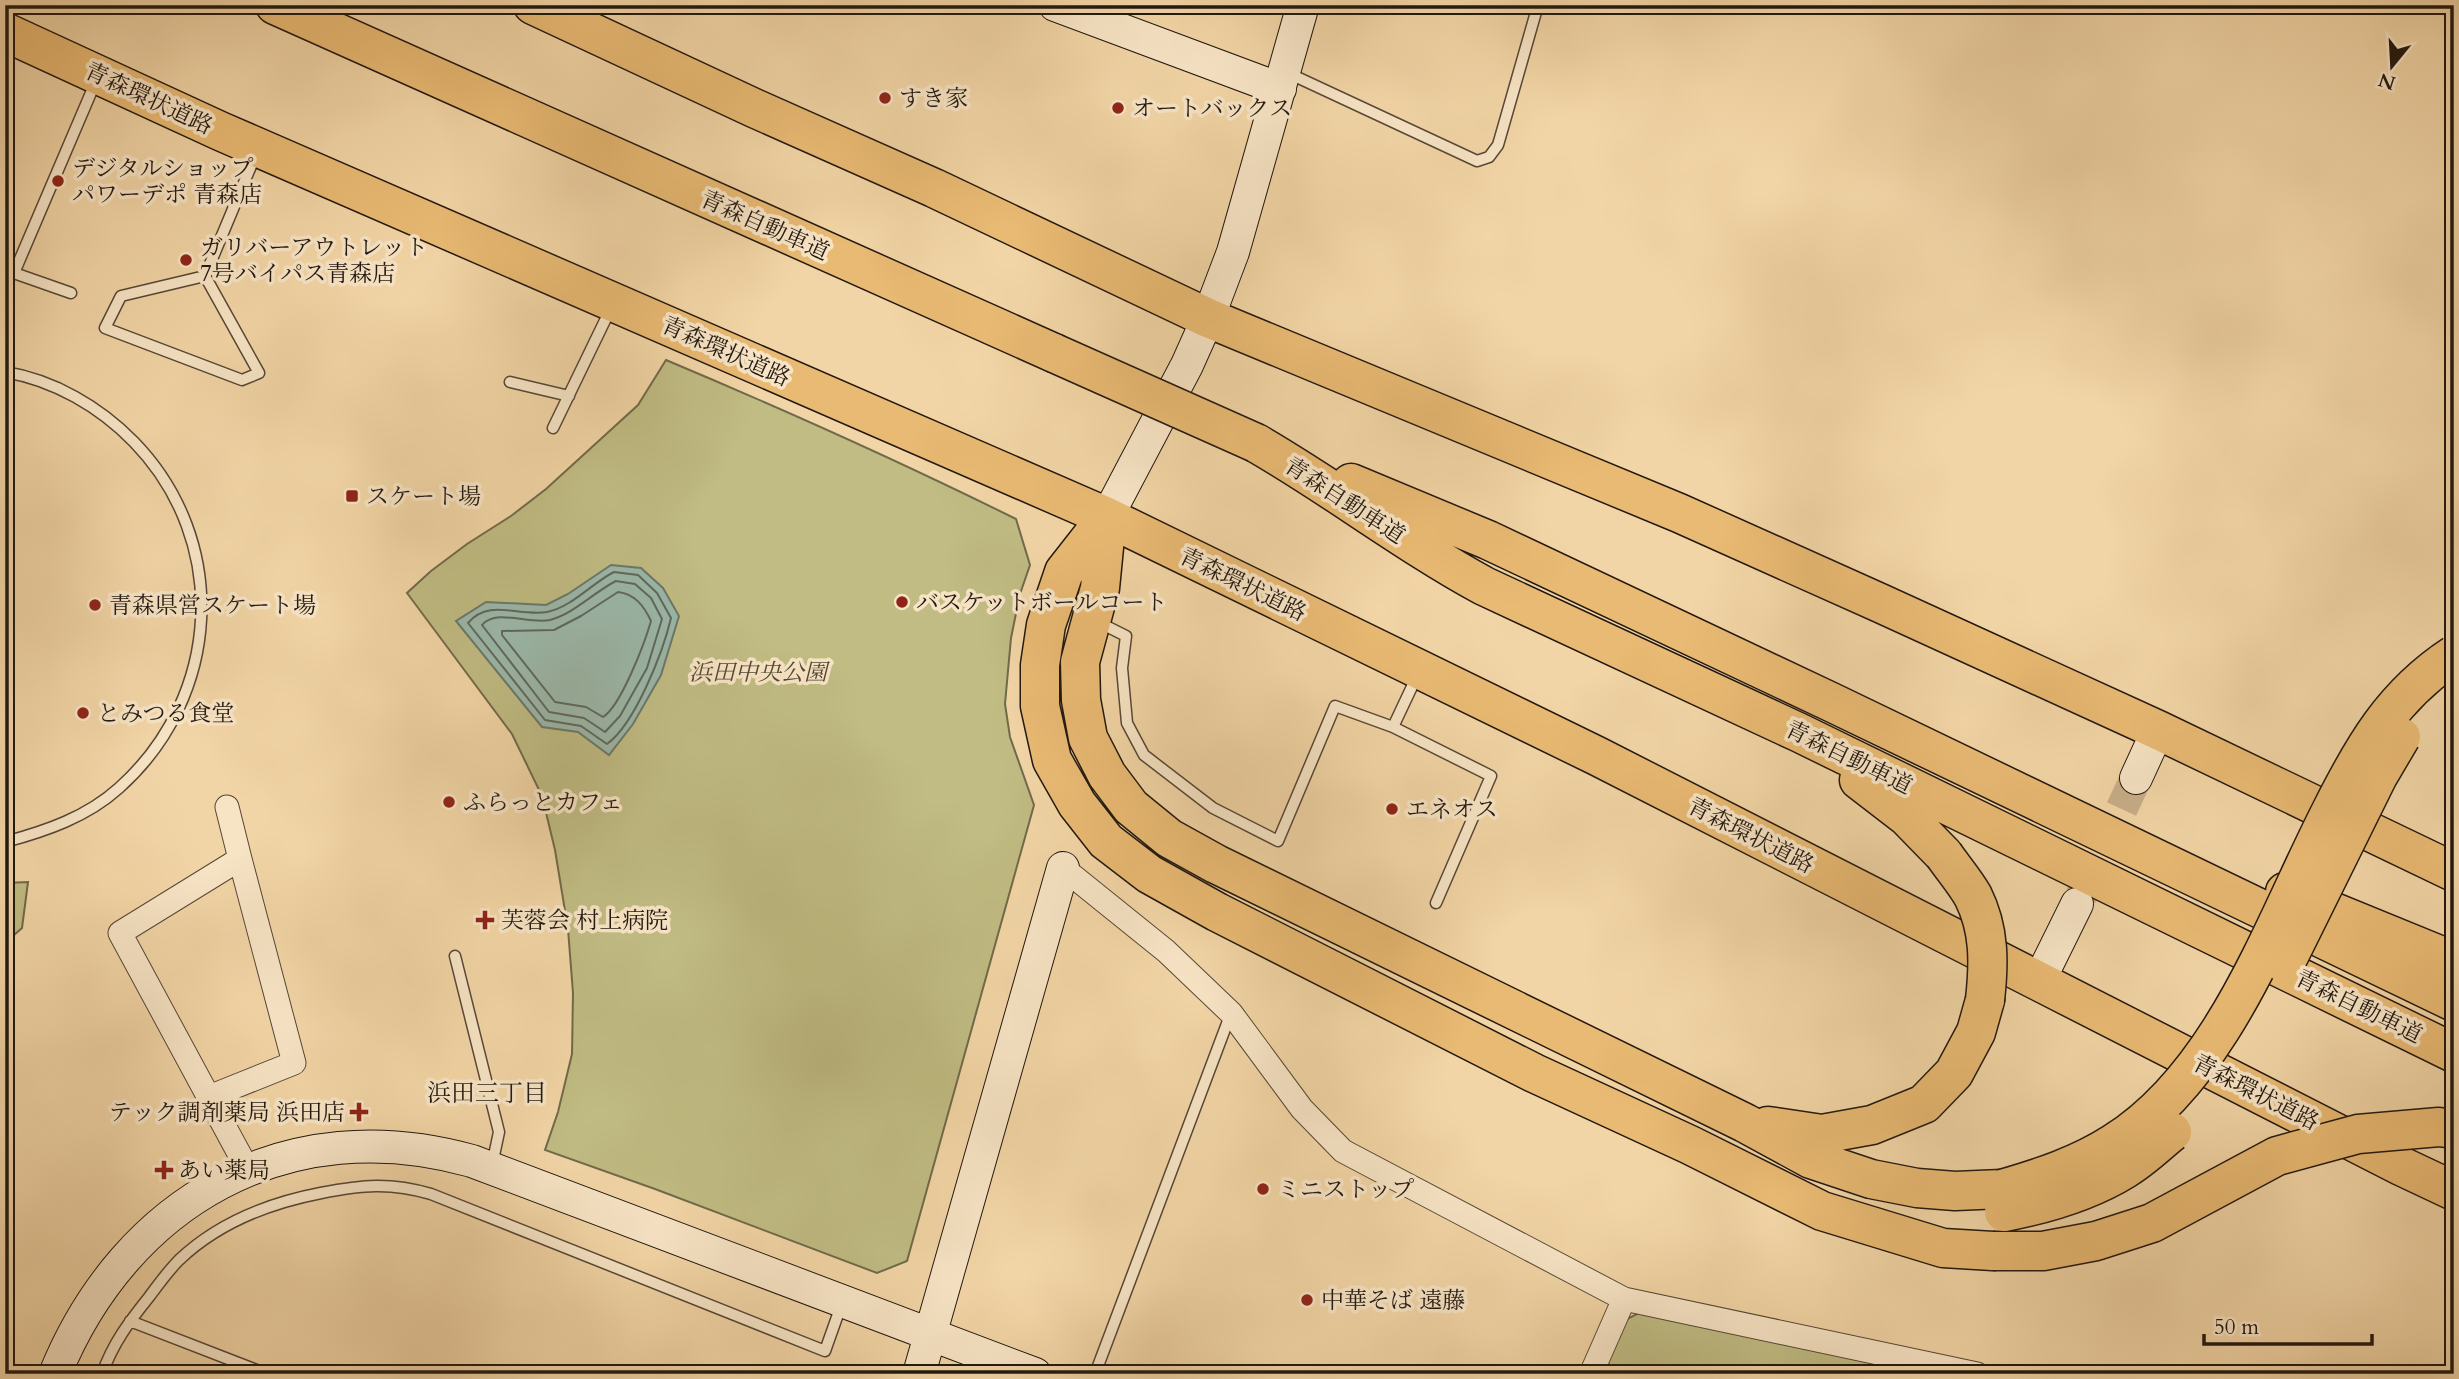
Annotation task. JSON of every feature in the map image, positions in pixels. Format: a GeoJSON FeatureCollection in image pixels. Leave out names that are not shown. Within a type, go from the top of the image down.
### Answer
{"type":"FeatureCollection","features":[{"type":"Feature","properties":{"kind":"highway","name":"青森自動車道"},"geometry":{"type":"LineString","coordinates":[[275,5],[1256,443],[1488,540],[2454,1002]]}},
{"type":"Feature","properties":{"kind":"highway"},"geometry":{"type":"LineString","coordinates":[[533,5],[934,188],[1209,318],[1679,513],[2158,730],[2454,872]]}},
{"type":"Feature","properties":{"kind":"highway","name":"青森環状道路"},"geometry":{"type":"LineString","coordinates":[[5,32],[259,148],[1107,517],[1597,756],[2454,1191]]}},
{"type":"Feature","properties":{"kind":"highway","name":"青森自動車道"},"geometry":{"type":"LineString","coordinates":[[1256,443],[1303,470],[1436,560],[1472,579],[1800,733],[2454,1053]]}},
{"type":"Feature","properties":{"kind":"highway"},"geometry":{"type":"LineString","coordinates":[[1107,517],[1100,588],[1080,662],[1081,700],[1088,738],[1107,775],[1131,807],[1169,838],[1216,864],[1745,1123],[1811,1159],[1871,1179],[2003,1200],[2044,1204],[2072,1195],[2126,1168],[2185,1121],[2232,1059],[2267,1002],[2396,743],[2454,683]]}},
{"type":"Feature","properties":{"kind":"highway"},"geometry":{"type":"LineString","coordinates":[[1107,517],[1064,572],[1046,625],[1040,665],[1041,706],[1052,760],[1077,804],[1106,841],[1149,874],[1217,912],[1534,1073],[1690,1145],[1822,1211],[1943,1248],[2043,1251],[2096,1241],[2152,1223],[2277,1156],[2358,1134],[2439,1127],[2454,1129]]}},
{"type":"Feature","properties":{"kind":"highway"},"geometry":{"type":"LineString","coordinates":[[1690,1145],[1844,1198],[1901,1211],[2003,1200],[2115,1143],[2166,1103],[2210,1048],[2247,986],[2298,875],[2370,737],[2397,704],[2432,669],[2454,655]]}},
{"type":"Feature","properties":{"kind":"highway"},"geometry":{"type":"LineString","coordinates":[[1831,702],[2454,961]]}},
{"type":"Feature","properties":{"kind":"highway"},"geometry":{"type":"LineString","coordinates":[[1745,1123],[1822,1134],[1872,1125],[1924,1104],[1954,1073],[1976,1032],[1985,1000],[1989,962],[1984,928],[1973,896],[1944,855],[1907,817],[1800,733]]}},
{"type":"Feature","properties":{"kind":"street"},"geometry":{"type":"LineString","coordinates":[[1107,517],[1209,318],[1233,252],[1304,5]]}},
{"type":"Feature","properties":{"kind":"street"},"geometry":{"type":"LineString","coordinates":[[1070,8],[1283,80]]}},
{"type":"Feature","properties":{"kind":"street"},"geometry":{"type":"LineString","coordinates":[[2136,778],[2158,730]]}},
{"type":"Feature","properties":{"kind":"street"},"geometry":{"type":"LineString","coordinates":[[209,1097],[294,1063],[227,807]]}},
{"type":"Feature","properties":{"kind":"street"},"geometry":{"type":"LineString","coordinates":[[240,859],[120,933],[248,1170]]}},
{"type":"Feature","properties":{"kind":"street"},"geometry":{"type":"LineString","coordinates":[[919,1374],[1063,869],[1166,951],[1231,1013],[1302,1109],[1343,1151],[1624,1299],[1914,1367],[1977,1374]]}},
{"type":"Feature","properties":{"kind":"street"},"geometry":{"type":"LineString","coordinates":[[2039,981],[2077,904]]}},
{"type":"Feature","properties":{"kind":"street"},"geometry":{"type":"LineString","coordinates":[[55,1374],[81,1318],[95,1296],[126,1255],[170,1215],[195,1198],[248,1170],[307,1152],[368,1146],[422,1149],[491,1167],[1035,1374]]}},
{"type":"Feature","properties":{"kind":"street"},"geometry":{"type":"LineString","coordinates":[[1591,1374],[1624,1299]]}},
{"type":"Feature","properties":{"kind":"lane"},"geometry":{"type":"LineString","coordinates":[[1283,80],[1477,161],[1489,157],[1498,145],[1538,5]]}},
{"type":"Feature","properties":{"kind":"lane"},"geometry":{"type":"LineString","coordinates":[[72,293],[13,272],[99,75]]}},
{"type":"Feature","properties":{"kind":"lane"},"geometry":{"type":"LineString","coordinates":[[205,276],[259,148]]}},
{"type":"Feature","properties":{"kind":"lane"},"geometry":{"type":"LineString","coordinates":[[205,276],[259,373],[242,380],[105,328],[121,296],[205,276]]}},
{"type":"Feature","properties":{"kind":"lane"},"geometry":{"type":"LineString","coordinates":[[553,428],[614,303]]}},
{"type":"Feature","properties":{"kind":"lane"},"geometry":{"type":"LineString","coordinates":[[5,372],[49,384],[87,403],[121,428],[150,458],[173,493],[188,527],[198,562],[202,603],[199,645],[189,686],[172,724],[148,759],[118,789],[84,813],[46,831],[5,842]]}},
{"type":"Feature","properties":{"kind":"lane"},"geometry":{"type":"LineString","coordinates":[[510,382],[569,396]]}},
{"type":"Feature","properties":{"kind":"lane"},"geometry":{"type":"LineString","coordinates":[[1092,619],[1126,636],[1122,668],[1127,723],[1144,755],[1213,808],[1278,841],[1335,706],[1393,727],[1491,776],[1436,903]]}},
{"type":"Feature","properties":{"kind":"lane"},"geometry":{"type":"LineString","coordinates":[[1393,727],[1420,670]]}},
{"type":"Feature","properties":{"kind":"lane"},"geometry":{"type":"LineString","coordinates":[[455,956],[499,1132],[491,1167]]}},
{"type":"Feature","properties":{"kind":"lane"},"geometry":{"type":"LineString","coordinates":[[1095,1374],[1231,1013]]}},
{"type":"Feature","properties":{"kind":"lane"},"geometry":{"type":"LineString","coordinates":[[102,1374],[111,1349],[176,1262],[214,1232],[237,1219],[283,1202],[356,1186],[404,1186],[431,1194],[825,1350],[843,1300]]}},
{"type":"Feature","properties":{"kind":"lane"},"geometry":{"type":"LineString","coordinates":[[130,1321],[267,1374]]}},
{"type":"Feature","properties":{"kind":"green space","name":"浜田中央公園"},"geometry":{"type":"Polygon","coordinates":[[[666,360],[842,437],[1016,519],[1030,565],[1020,594],[1011,638],[1005,704],[1010,737],[1034,805],[907,1261],[877,1273],[545,1150],[558,1112],[572,1054],[573,993],[568,929],[555,850],[542,796],[512,734],[407,593],[467,544],[511,516],[546,489],[638,405],[666,360]]]}},
{"type":"Feature","properties":{"kind":"green space"},"geometry":{"type":"Polygon","coordinates":[[[28,882],[22,928],[5,943],[5,883],[28,882]]]}},
{"type":"Feature","properties":{"kind":"green space"},"geometry":{"type":"Polygon","coordinates":[[[1639,1313],[1886,1364],[1891,1374],[1601,1374],[1625,1320],[1639,1313]]]}},
{"type":"Feature","properties":{"kind":"water"},"geometry":{"type":"Polygon","coordinates":[[[611,565],[641,568],[663,588],[679,616],[661,675],[633,724],[609,755],[578,732],[542,727],[456,621],[486,602],[546,605],[568,594],[611,565]]]}},
{"type":"Feature","properties":{"kind":"tunnel"},"geometry":{"type":"LineString","coordinates":[[2081,896],[2136,778]]}},
{"type":"Feature","properties":{"kind":"place","name":"すき家"},"geometry":{"type":"Point","coordinates":[885,98]}},
{"type":"Feature","properties":{"kind":"place","name":"オートバックス"},"geometry":{"type":"Point","coordinates":[1118,108]}},
{"type":"Feature","properties":{"kind":"place","name":"デジタルショップ パワーデポ 青森店"},"geometry":{"type":"Point","coordinates":[58,181]}},
{"type":"Feature","properties":{"kind":"place","name":"ガリバーアウトレット 7号バイパス青森店"},"geometry":{"type":"Point","coordinates":[186,260]}},
{"type":"Feature","properties":{"kind":"place","name":"スケート場"},"geometry":{"type":"Point","coordinates":[352,496]}},
{"type":"Feature","properties":{"kind":"place","name":"バスケットボールコート"},"geometry":{"type":"Point","coordinates":[902,602]}},
{"type":"Feature","properties":{"kind":"place","name":"青森県営スケート場"},"geometry":{"type":"Point","coordinates":[95,605]}},
{"type":"Feature","properties":{"kind":"place","name":"とみつる食堂"},"geometry":{"type":"Point","coordinates":[83,713]}},
{"type":"Feature","properties":{"kind":"place","name":"ふらっとカフェ"},"geometry":{"type":"Point","coordinates":[449,802]}},
{"type":"Feature","properties":{"kind":"place","name":"エネオス"},"geometry":{"type":"Point","coordinates":[1392,809]}},
{"type":"Feature","properties":{"kind":"place","name":"芙蓉会 村上病院"},"geometry":{"type":"Point","coordinates":[485,920]}},
{"type":"Feature","properties":{"kind":"place","name":"テック調剤薬局 浜田店"},"geometry":{"type":"Point","coordinates":[359,1112]}},
{"type":"Feature","properties":{"kind":"place","name":"あい薬局"},"geometry":{"type":"Point","coordinates":[164,1170]}},
{"type":"Feature","properties":{"kind":"place","name":"ミニストップ"},"geometry":{"type":"Point","coordinates":[1263,1189]}},
{"type":"Feature","properties":{"kind":"place","name":"中華そば 遠藤"},"geometry":{"type":"Point","coordinates":[1307,1300]}},
{"type":"Feature","properties":{"kind":"district","name":"浜田三丁目"},"geometry":{"type":"Point","coordinates":[487,1093]}}]}
